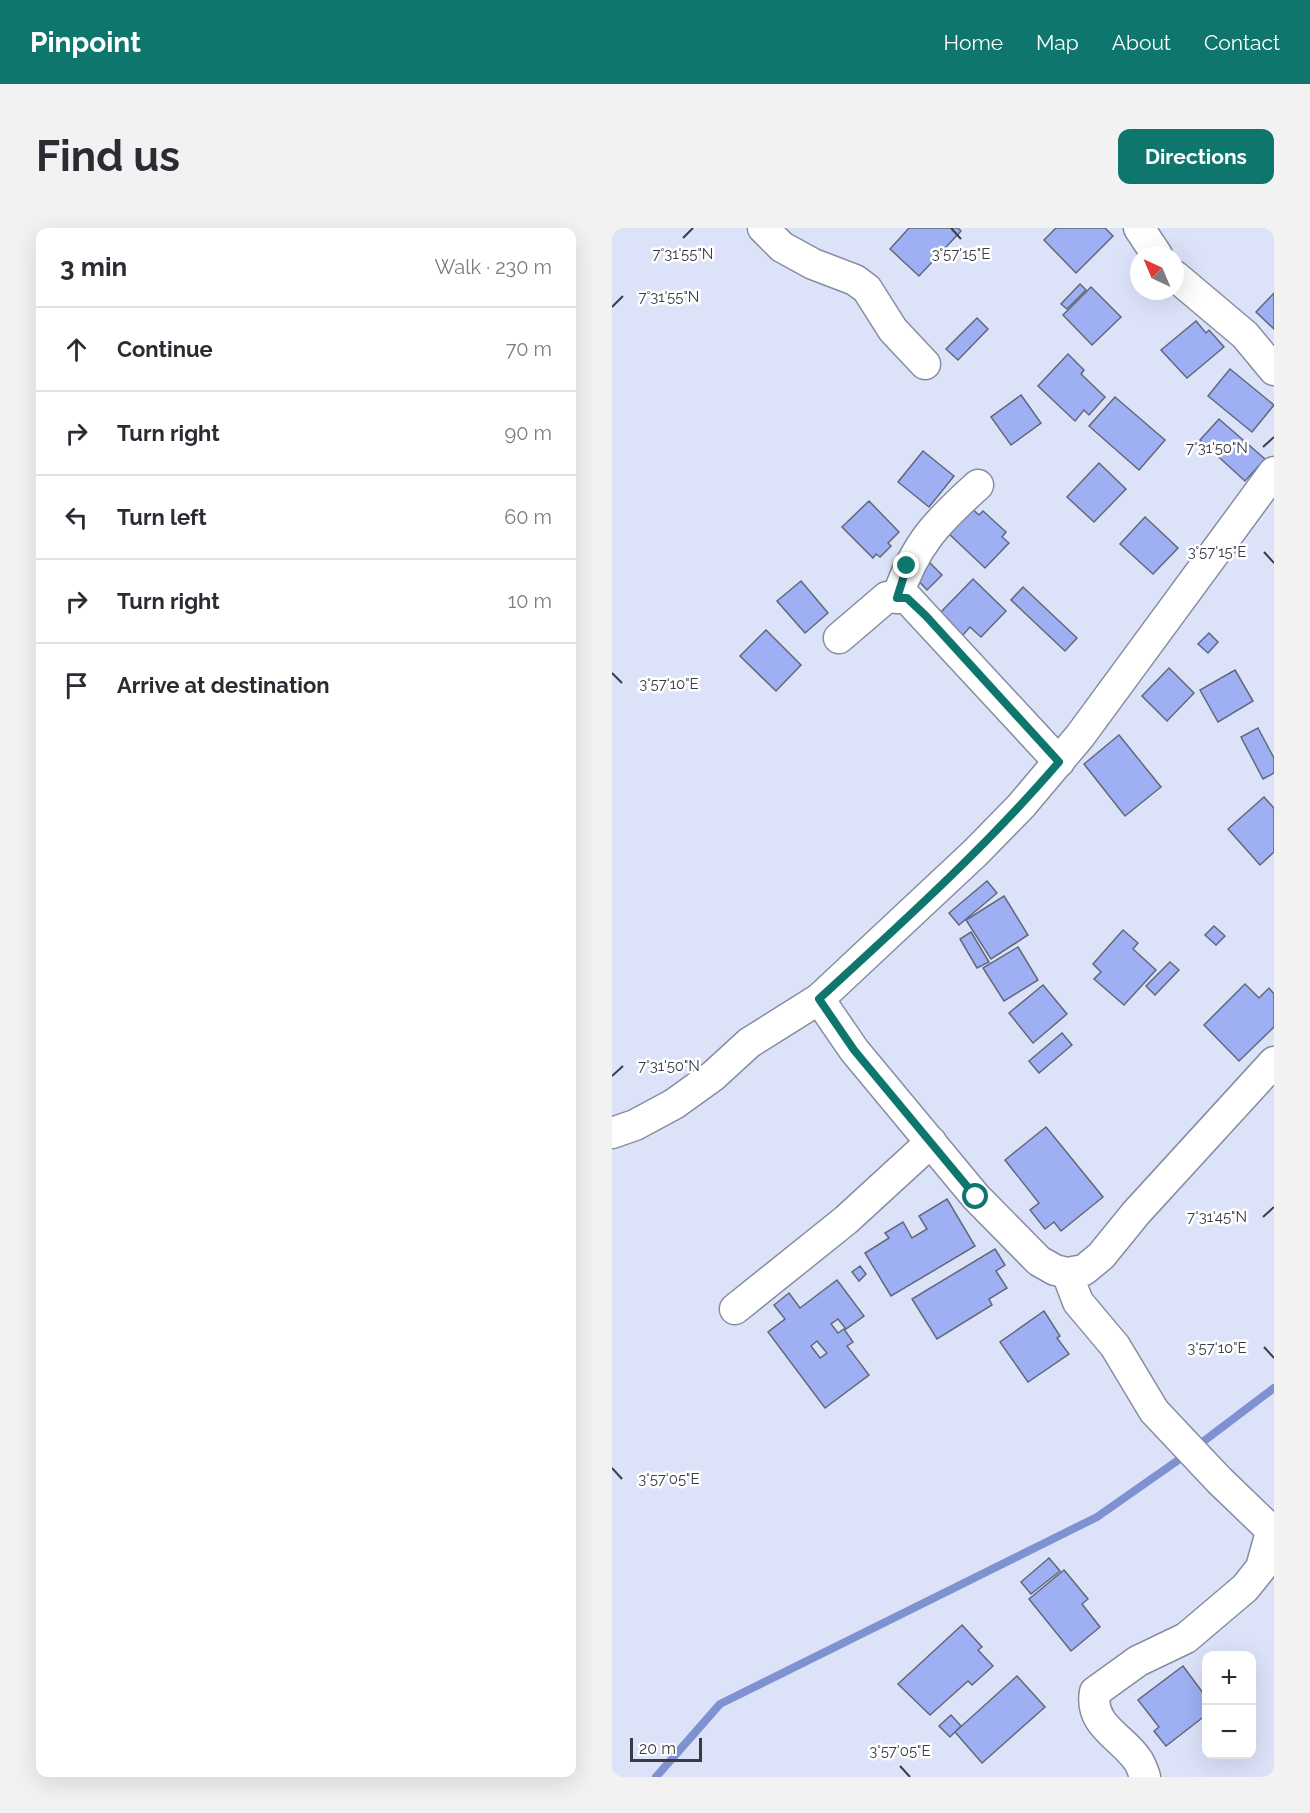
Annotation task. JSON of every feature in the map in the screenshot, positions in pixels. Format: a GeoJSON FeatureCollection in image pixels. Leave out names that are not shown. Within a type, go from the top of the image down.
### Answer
{"type":"FeatureCollection","features":[{"type":"Feature","properties":{"kind":"street"},"geometry":{"type":"LineString","coordinates":[[763,228],[782,247],[813,264],[855,280],[867,289],[893,330],[925,364]]}},
{"type":"Feature","properties":{"kind":"street"},"geometry":{"type":"LineString","coordinates":[[1139,228],[1151,246]]}},
{"type":"Feature","properties":{"kind":"street"},"geometry":{"type":"LineString","coordinates":[[1184,284],[1245,335],[1274,370]]}},
{"type":"Feature","properties":{"kind":"street"},"geometry":{"type":"LineString","coordinates":[[612,1133],[635,1125],[674,1104],[713,1076],[749,1043],[819,999],[975,852],[1021,806],[1059,762],[1274,472]]}},
{"type":"Feature","properties":{"kind":"street"},"geometry":{"type":"LineString","coordinates":[[897,598],[907,566],[937,522],[978,485]]}},
{"type":"Feature","properties":{"kind":"street"},"geometry":{"type":"LineString","coordinates":[[839,638],[887,597],[907,598],[1059,762]]}},
{"type":"Feature","properties":{"kind":"street"},"geometry":{"type":"LineString","coordinates":[[819,999],[854,1050],[976,1197],[1039,1262],[1067,1273],[1084,1270],[1101,1256],[1136,1213],[1274,1062]]}},
{"type":"Feature","properties":{"kind":"street"},"geometry":{"type":"LineString","coordinates":[[735,1309],[846,1220],[931,1142]]}},
{"type":"Feature","properties":{"kind":"street"},"geometry":{"type":"LineString","coordinates":[[1067,1273],[1078,1302],[1116,1346],[1154,1411],[1272,1533],[1261,1568],[1245,1588],[1186,1638],[1138,1661],[1095,1692],[1093,1704],[1096,1714],[1138,1760],[1145,1777]]}},
{"type":"Feature","properties":{"kind":"building"},"geometry":{"type":"Polygon","coordinates":[[[909,228],[958,228],[961,231],[919,276],[890,249],[909,228]]]}},
{"type":"Feature","properties":{"kind":"building"},"geometry":{"type":"Polygon","coordinates":[[[1056,228],[1105,228],[1113,236],[1076,273],[1044,240],[1056,228]]]}},
{"type":"Feature","properties":{"kind":"building"},"geometry":{"type":"Polygon","coordinates":[[[1080,284],[1086,290],[1067,309],[1061,304],[1080,284]]]}},
{"type":"Feature","properties":{"kind":"building"},"geometry":{"type":"Polygon","coordinates":[[[1091,287],[1121,317],[1092,345],[1063,315],[1091,287]]]}},
{"type":"Feature","properties":{"kind":"building"},"geometry":{"type":"Polygon","coordinates":[[[1274,293],[1274,329],[1256,312],[1274,293]]]}},
{"type":"Feature","properties":{"kind":"building"},"geometry":{"type":"Polygon","coordinates":[[[977,318],[988,329],[958,360],[946,349],[977,318]]]}},
{"type":"Feature","properties":{"kind":"building"},"geometry":{"type":"Polygon","coordinates":[[[1196,321],[1206,333],[1209,330],[1224,347],[1187,378],[1161,350],[1196,321]]]}},
{"type":"Feature","properties":{"kind":"building"},"geometry":{"type":"Polygon","coordinates":[[[1068,354],[1084,370],[1081,374],[1105,397],[1089,415],[1084,410],[1075,421],[1038,386],[1068,354]]]}},
{"type":"Feature","properties":{"kind":"building"},"geometry":{"type":"Polygon","coordinates":[[[1230,369],[1274,405],[1252,432],[1208,396],[1230,369]]]}},
{"type":"Feature","properties":{"kind":"building"},"geometry":{"type":"Polygon","coordinates":[[[1021,395],[1041,423],[1011,445],[991,417],[1021,395]]]}},
{"type":"Feature","properties":{"kind":"building"},"geometry":{"type":"Polygon","coordinates":[[[1115,397],[1165,440],[1139,470],[1089,426],[1115,397]]]}},
{"type":"Feature","properties":{"kind":"building"},"geometry":{"type":"Polygon","coordinates":[[[1219,419],[1265,459],[1245,481],[1200,440],[1219,419]]]}},
{"type":"Feature","properties":{"kind":"building"},"geometry":{"type":"Polygon","coordinates":[[[923,451],[954,476],[929,507],[898,482],[923,451]]]}},
{"type":"Feature","properties":{"kind":"building"},"geometry":{"type":"Polygon","coordinates":[[[1099,463],[1126,489],[1094,522],[1067,497],[1099,463]]]}},
{"type":"Feature","properties":{"kind":"building"},"geometry":{"type":"Polygon","coordinates":[[[869,501],[899,532],[888,543],[891,546],[880,557],[876,554],[873,558],[842,527],[869,501]]]}},
{"type":"Feature","properties":{"kind":"building"},"geometry":{"type":"Polygon","coordinates":[[[969,506],[979,515],[983,511],[1006,532],[1002,537],[1009,543],[985,568],[946,531],[969,506]]]}},
{"type":"Feature","properties":{"kind":"building"},"geometry":{"type":"Polygon","coordinates":[[[1145,517],[1178,548],[1153,574],[1120,544],[1145,517]]]}},
{"type":"Feature","properties":{"kind":"building"},"geometry":{"type":"Polygon","coordinates":[[[929,562],[942,575],[927,590],[914,576],[929,562]]]}},
{"type":"Feature","properties":{"kind":"building"},"geometry":{"type":"Polygon","coordinates":[[[973,579],[1006,611],[981,637],[970,627],[962,636],[939,614],[973,579]]]}},
{"type":"Feature","properties":{"kind":"building"},"geometry":{"type":"Polygon","coordinates":[[[801,581],[828,613],[805,633],[777,601],[801,581]]]}},
{"type":"Feature","properties":{"kind":"building"},"geometry":{"type":"Polygon","coordinates":[[[1023,587],[1077,638],[1065,651],[1011,600],[1023,587]]]}},
{"type":"Feature","properties":{"kind":"building"},"geometry":{"type":"Polygon","coordinates":[[[766,630],[801,665],[776,691],[740,656],[766,630]]]}},
{"type":"Feature","properties":{"kind":"building"},"geometry":{"type":"Polygon","coordinates":[[[1209,633],[1218,642],[1208,653],[1198,644],[1209,633]]]}},
{"type":"Feature","properties":{"kind":"building"},"geometry":{"type":"Polygon","coordinates":[[[1169,668],[1194,693],[1167,721],[1142,696],[1169,668]]]}},
{"type":"Feature","properties":{"kind":"building"},"geometry":{"type":"Polygon","coordinates":[[[1235,670],[1253,701],[1218,722],[1200,690],[1235,670]]]}},
{"type":"Feature","properties":{"kind":"building"},"geometry":{"type":"Polygon","coordinates":[[[1258,728],[1274,758],[1274,773],[1263,779],[1241,737],[1258,728]]]}},
{"type":"Feature","properties":{"kind":"building"},"geometry":{"type":"Polygon","coordinates":[[[1119,735],[1161,787],[1125,816],[1084,764],[1119,735]]]}},
{"type":"Feature","properties":{"kind":"building"},"geometry":{"type":"Polygon","coordinates":[[[1264,797],[1274,808],[1274,852],[1260,865],[1228,829],[1264,797]]]}},
{"type":"Feature","properties":{"kind":"building"},"geometry":{"type":"Polygon","coordinates":[[[987,881],[997,893],[959,925],[949,913],[987,881]]]}},
{"type":"Feature","properties":{"kind":"building"},"geometry":{"type":"Polygon","coordinates":[[[1004,896],[1028,935],[991,959],[966,920],[1004,896]]]}},
{"type":"Feature","properties":{"kind":"building"},"geometry":{"type":"Polygon","coordinates":[[[1214,926],[1225,936],[1216,945],[1205,935],[1214,926]]]}},
{"type":"Feature","properties":{"kind":"building"},"geometry":{"type":"Polygon","coordinates":[[[1123,930],[1138,943],[1133,949],[1156,970],[1124,1005],[1094,979],[1101,972],[1093,964],[1123,930]]]}},
{"type":"Feature","properties":{"kind":"building"},"geometry":{"type":"Polygon","coordinates":[[[971,932],[989,962],[977,968],[960,939],[971,932]]]}},
{"type":"Feature","properties":{"kind":"building"},"geometry":{"type":"Polygon","coordinates":[[[1018,947],[1038,980],[1004,1001],[983,968],[1018,947]]]}},
{"type":"Feature","properties":{"kind":"building"},"geometry":{"type":"Polygon","coordinates":[[[1170,962],[1179,970],[1155,995],[1146,986],[1170,962]]]}},
{"type":"Feature","properties":{"kind":"building"},"geometry":{"type":"Polygon","coordinates":[[[1245,984],[1259,998],[1269,988],[1274,994],[1274,1027],[1239,1061],[1204,1025],[1245,984]]]}},
{"type":"Feature","properties":{"kind":"building"},"geometry":{"type":"Polygon","coordinates":[[[1043,985],[1067,1014],[1033,1043],[1009,1013],[1043,985]]]}},
{"type":"Feature","properties":{"kind":"building"},"geometry":{"type":"Polygon","coordinates":[[[1062,1033],[1072,1045],[1039,1073],[1029,1061],[1062,1033]]]}},
{"type":"Feature","properties":{"kind":"building"},"geometry":{"type":"Polygon","coordinates":[[[1046,1127],[1103,1197],[1061,1231],[1054,1222],[1045,1229],[1030,1210],[1039,1203],[1005,1160],[1046,1127]]]}},
{"type":"Feature","properties":{"kind":"building"},"geometry":{"type":"Polygon","coordinates":[[[947,1199],[975,1246],[891,1296],[865,1253],[889,1238],[885,1233],[903,1222],[912,1238],[927,1229],[919,1216],[947,1199]]]}},
{"type":"Feature","properties":{"kind":"building"},"geometry":{"type":"Polygon","coordinates":[[[995,1249],[1005,1265],[996,1271],[1007,1288],[989,1299],[992,1305],[937,1339],[912,1299],[995,1249]]]}},
{"type":"Feature","properties":{"kind":"building"},"geometry":{"type":"Polygon","coordinates":[[[860,1266],[866,1274],[859,1281],[852,1272],[860,1266]]]}},
{"type":"Feature","properties":{"kind":"building"},"geometry":{"type":"Polygon","coordinates":[[[837,1280],[864,1316],[846,1329],[838,1319],[831,1324],[838,1333],[844,1329],[853,1342],[847,1346],[869,1375],[825,1408],[768,1332],[785,1319],[774,1305],[789,1293],[800,1308],[837,1280]],[[817,1341],[811,1346],[820,1358],[827,1353],[817,1341]]]}},
{"type":"Feature","properties":{"kind":"building"},"geometry":{"type":"Polygon","coordinates":[[[1044,1311],[1060,1336],[1057,1338],[1069,1354],[1028,1382],[1000,1342],[1044,1311]]]}},
{"type":"Feature","properties":{"kind":"building"},"geometry":{"type":"Polygon","coordinates":[[[1049,1558],[1060,1571],[1031,1594],[1021,1582],[1049,1558]]]}},
{"type":"Feature","properties":{"kind":"building"},"geometry":{"type":"Polygon","coordinates":[[[1064,1570],[1088,1599],[1082,1604],[1100,1627],[1071,1651],[1029,1599],[1064,1570]]]}},
{"type":"Feature","properties":{"kind":"building"},"geometry":{"type":"Polygon","coordinates":[[[962,1625],[982,1647],[978,1650],[993,1666],[972,1685],[968,1681],[930,1715],[898,1684],[962,1625]]]}},
{"type":"Feature","properties":{"kind":"building"},"geometry":{"type":"Polygon","coordinates":[[[1183,1666],[1202,1692],[1202,1718],[1166,1746],[1154,1731],[1159,1727],[1138,1700],[1183,1666]]]}},
{"type":"Feature","properties":{"kind":"building"},"geometry":{"type":"Polygon","coordinates":[[[1017,1676],[1045,1707],[982,1763],[955,1732],[1017,1676]]]}},
{"type":"Feature","properties":{"kind":"building"},"geometry":{"type":"Polygon","coordinates":[[[951,1715],[961,1726],[950,1737],[939,1726],[951,1715]]]}},
{"type":"Feature","properties":{"kind":"waterway"},"geometry":{"type":"LineString","coordinates":[[1196,1447],[1274,1388]]}},
{"type":"Feature","properties":{"kind":"waterway"},"geometry":{"type":"LineString","coordinates":[[656,1777],[720,1704],[1097,1517],[1187,1454]]}},
{"type":"Feature","properties":{"kind":"route"},"geometry":{"type":"LineString","coordinates":[[907,566],[897,598],[907,598],[926,616],[1059,762],[1021,806],[975,852],[819,999],[854,1050],[976,1197]]}}]}
